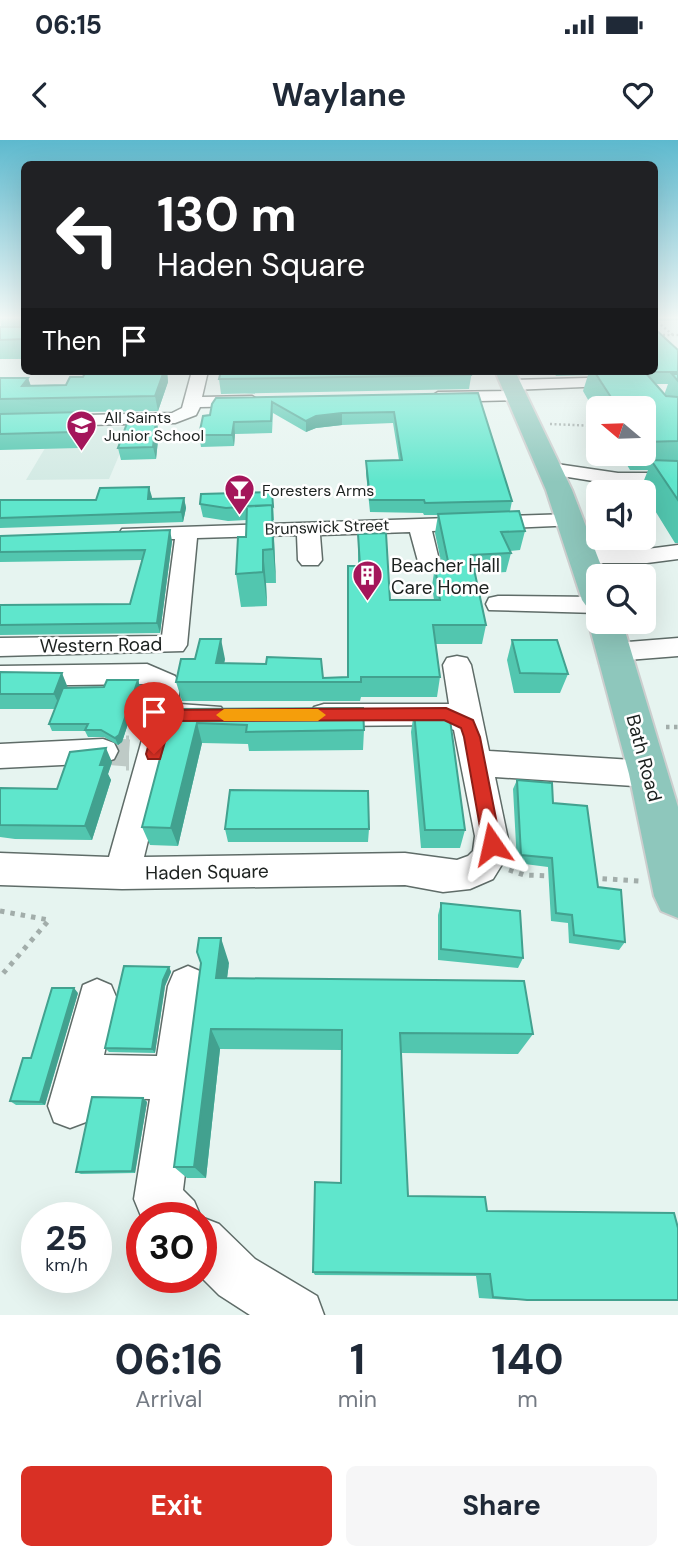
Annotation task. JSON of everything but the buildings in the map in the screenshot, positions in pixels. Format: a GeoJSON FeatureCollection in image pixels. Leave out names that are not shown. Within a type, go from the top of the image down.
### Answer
{"type":"FeatureCollection","features":[{"type":"Feature","properties":{"kind":"main road"},"geometry":{"type":"LineString","coordinates":[[512,384],[550,468],[586,564]]}},
{"type":"Feature","properties":{"kind":"main road","name":"Bath Road"},"geometry":{"type":"LineString","coordinates":[[610,637],[649,774],[661,888]]}},
{"type":"Feature","properties":{"kind":"street"},"geometry":{"type":"LineString","coordinates":[[0,422],[175,418],[190,411],[199,375]]}},
{"type":"Feature","properties":{"kind":"street"},"geometry":{"type":"LineString","coordinates":[[414,398],[512,384],[629,379]]}},
{"type":"Feature","properties":{"kind":"street"},"geometry":{"type":"LineString","coordinates":[[193,402],[268,401]]}},
{"type":"Feature","properties":{"kind":"street"},"geometry":{"type":"LineString","coordinates":[[550,468],[618,479],[678,479]]}},
{"type":"Feature","properties":{"kind":"street","name":"Brunswick Street"},"geometry":{"type":"LineString","coordinates":[[106,534],[570,520]]}},
{"type":"Feature","properties":{"kind":"street"},"geometry":{"type":"LineString","coordinates":[[419,523],[427,560]]}},
{"type":"Feature","properties":{"kind":"street"},"geometry":{"type":"LineString","coordinates":[[308,528],[310,561]]}},
{"type":"Feature","properties":{"kind":"street","name":"Western Road"},"geometry":{"type":"LineString","coordinates":[[0,647],[174,645],[187,532]]}},
{"type":"Feature","properties":{"kind":"street"},"geometry":{"type":"LineString","coordinates":[[584,556],[647,556],[678,552]]}},
{"type":"Feature","properties":{"kind":"street"},"geometry":{"type":"LineString","coordinates":[[501,613],[547,622],[543,604],[586,603]]}},
{"type":"Feature","properties":{"kind":"street"},"geometry":{"type":"LineString","coordinates":[[610,637],[678,648]]}},
{"type":"Feature","properties":{"kind":"street"},"geometry":{"type":"LineString","coordinates":[[457,665],[492,844],[485,862]]}},
{"type":"Feature","properties":{"kind":"street","name":"Haden Square"},"geometry":{"type":"LineString","coordinates":[[0,676],[147,674],[165,682],[164,715],[129,753],[122,873],[405,869],[435,878],[463,876],[485,862]]}},
{"type":"Feature","properties":{"kind":"street"},"geometry":{"type":"LineString","coordinates":[[299,715],[446,714],[467,724]]}},
{"type":"Feature","properties":{"kind":"street"},"geometry":{"type":"LineString","coordinates":[[164,715],[245,715]]}},
{"type":"Feature","properties":{"kind":"street"},"geometry":{"type":"LineString","coordinates":[[0,755],[129,753]]}},
{"type":"Feature","properties":{"kind":"street"},"geometry":{"type":"LineString","coordinates":[[476,763],[649,774]]}},
{"type":"Feature","properties":{"kind":"street"},"geometry":{"type":"LineString","coordinates":[[0,869],[122,873]]}},
{"type":"Feature","properties":{"kind":"street"},"geometry":{"type":"LineString","coordinates":[[161,1202],[158,1199],[188,986]]}},
{"type":"Feature","properties":{"kind":"street"},"geometry":{"type":"LineString","coordinates":[[97,999],[74,1091],[175,1078]]}},
{"type":"Feature","properties":{"kind":"street"},"geometry":{"type":"LineString","coordinates":[[217,1258],[237,1277],[298,1315]]}},
{"type":"Feature","properties":{"kind":"path"},"geometry":{"type":"LineString","coordinates":[[546,423],[586,425]]}},
{"type":"Feature","properties":{"kind":"path"},"geometry":{"type":"LineString","coordinates":[[485,862],[524,875],[564,877]]}},
{"type":"Feature","properties":{"kind":"path"},"geometry":{"type":"LineString","coordinates":[[577,877],[661,888]]}},
{"type":"Feature","properties":{"kind":"path"},"geometry":{"type":"LineString","coordinates":[[0,911],[49,920],[0,977]]}},
{"type":"Feature","properties":{"kind":"shaded area","name":"All Saints Junior School"},"geometry":{"type":"Polygon","coordinates":[[[131,427],[109,479],[26,480],[57,428],[131,427]]]}},
{"type":"Feature","properties":{"kind":"tunnel"},"geometry":{"type":"LineString","coordinates":[[103,751],[129,753],[126,753]]}},
{"type":"Feature","properties":{"kind":"slow traffic"},"geometry":{"type":"LineString","coordinates":[[224,715],[318,715]]}},
{"type":"Feature","properties":{"kind":"place","name":"All Saints Junior School"},"geometry":{"type":"Point","coordinates":[81,453]}},
{"type":"Feature","properties":{"kind":"place","name":"Foresters Arms"},"geometry":{"type":"Point","coordinates":[239,517]}},
{"type":"Feature","properties":{"kind":"place","name":"Beacher Hall Care Home"},"geometry":{"type":"Point","coordinates":[368,603]}},
{"type":"Feature","properties":{"kind":"route"},"geometry":{"type":"LineString","coordinates":[[154,754],[164,715],[446,714],[467,724],[472,737],[492,844]]}}]}
